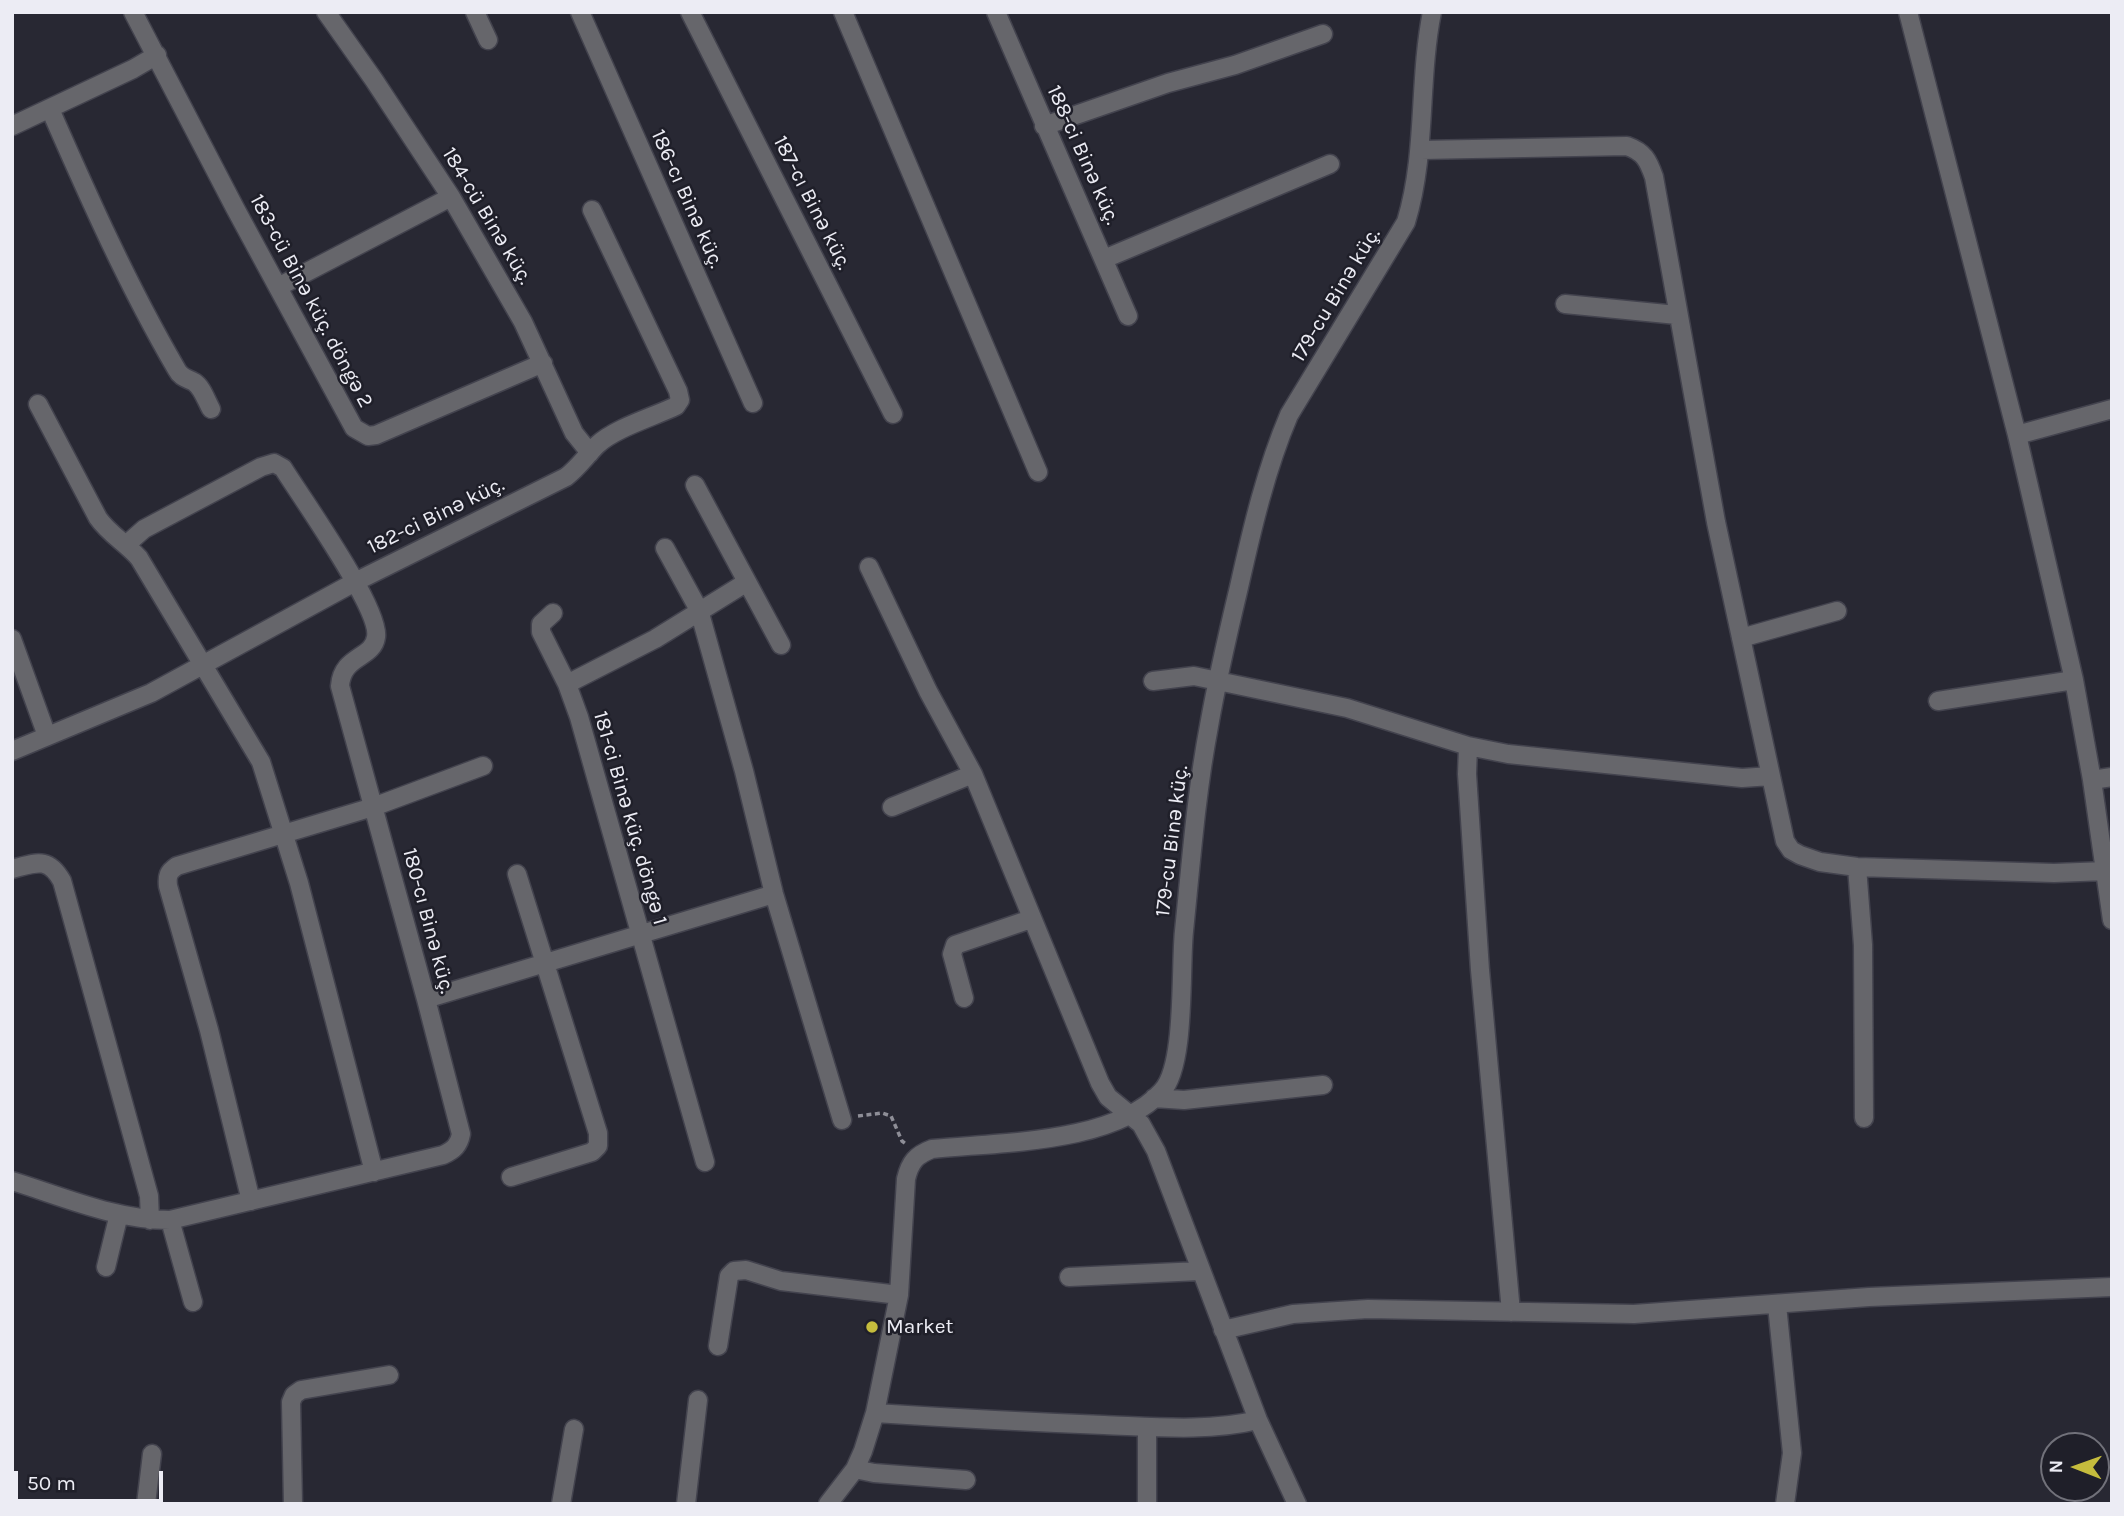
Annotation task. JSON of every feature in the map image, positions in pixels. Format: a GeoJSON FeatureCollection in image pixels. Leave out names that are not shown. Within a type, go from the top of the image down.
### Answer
{"type":"FeatureCollection","features":[{"type":"Feature","properties":{"kind":"street","name":"183-cü Binə küç. döngə 2"},"geometry":{"type":"LineString","coordinates":[[133,12],[354,428],[368,436],[376,435],[543,363]]}},
{"type":"Feature","properties":{"kind":"street","name":"184-cü Binə küç."},"geometry":{"type":"LineString","coordinates":[[326,12],[451,197],[523,322],[574,433],[590,453]]}},
{"type":"Feature","properties":{"kind":"street"},"geometry":{"type":"LineString","coordinates":[[475,12],[488,40]]}},
{"type":"Feature","properties":{"kind":"street","name":"186-cı Binə küç."},"geometry":{"type":"LineString","coordinates":[[580,12],[753,403]]}},
{"type":"Feature","properties":{"kind":"street","name":"187-cı Binə küç."},"geometry":{"type":"LineString","coordinates":[[690,12],[893,414]]}},
{"type":"Feature","properties":{"kind":"street"},"geometry":{"type":"LineString","coordinates":[[843,12],[1038,472]]}},
{"type":"Feature","properties":{"kind":"street","name":"188-ci Binə küç."},"geometry":{"type":"LineString","coordinates":[[996,12],[1128,316]]}},
{"type":"Feature","properties":{"kind":"street","name":"179-cu Binə küç."},"geometry":{"type":"LineString","coordinates":[[919,1154],[932,1149],[1087,1132],[1130,1116],[1154,1098],[1171,1079],[1177,1053],[1189,876],[1208,729],[1247,550],[1280,435],[1289,415],[1406,222],[1421,150],[1424,64],[1432,12]]}},
{"type":"Feature","properties":{"kind":"street"},"geometry":{"type":"LineString","coordinates":[[1908,12],[2017,435],[2074,680],[2092,780],[2112,920]]}},
{"type":"Feature","properties":{"kind":"street"},"geometry":{"type":"LineString","coordinates":[[1045,126],[1323,34]]}},
{"type":"Feature","properties":{"kind":"street"},"geometry":{"type":"LineString","coordinates":[[12,126],[157,55]]}},
{"type":"Feature","properties":{"kind":"street"},"geometry":{"type":"LineString","coordinates":[[50,109],[108,240],[160,341],[179,374],[200,388],[211,409]]}},
{"type":"Feature","properties":{"kind":"street"},"geometry":{"type":"LineString","coordinates":[[1421,150],[1627,146],[1640,150],[1649,162],[1654,177],[1716,522],[1785,841],[1791,850],[1820,862],[1857,867],[2054,873],[2106,871]]}},
{"type":"Feature","properties":{"kind":"street"},"geometry":{"type":"LineString","coordinates":[[1104,259],[1330,164]]}},
{"type":"Feature","properties":{"kind":"street"},"geometry":{"type":"LineString","coordinates":[[278,287],[451,197]]}},
{"type":"Feature","properties":{"kind":"street","name":"182-ci Binə küç."},"geometry":{"type":"LineString","coordinates":[[12,751],[151,693],[204,666],[355,582],[566,477],[580,466],[598,444],[676,406],[680,400],[592,210]]}},
{"type":"Feature","properties":{"kind":"street"},"geometry":{"type":"LineString","coordinates":[[1565,304],[1677,315]]}},
{"type":"Feature","properties":{"kind":"street"},"geometry":{"type":"LineString","coordinates":[[38,404],[98,518],[107,530],[127,544],[139,558],[261,762],[284,835],[374,1172]]}},
{"type":"Feature","properties":{"kind":"street"},"geometry":{"type":"LineString","coordinates":[[2017,435],[2112,409]]}},
{"type":"Feature","properties":{"kind":"street","name":"180-cı Binə küç."},"geometry":{"type":"LineString","coordinates":[[12,1181],[119,1214],[150,1220],[170,1220],[443,1155],[460,1143],[461,1134],[426,999],[340,686],[344,668],[373,647],[376,638],[374,620],[355,582],[283,468],[274,463],[261,467],[144,529],[127,544]]}},
{"type":"Feature","properties":{"kind":"street"},"geometry":{"type":"LineString","coordinates":[[695,485],[781,645]]}},
{"type":"Feature","properties":{"kind":"street"},"geometry":{"type":"LineString","coordinates":[[665,548],[699,610],[744,771],[774,894],[842,1120]]}},
{"type":"Feature","properties":{"kind":"street"},"geometry":{"type":"LineString","coordinates":[[869,567],[928,691],[973,774],[1100,1083],[1108,1097],[1141,1124],[1156,1151],[1258,1420],[1297,1504]]}},
{"type":"Feature","properties":{"kind":"street"},"geometry":{"type":"LineString","coordinates":[[568,684],[655,639],[747,582]]}},
{"type":"Feature","properties":{"kind":"street"},"geometry":{"type":"LineString","coordinates":[[1741,638],[1837,611]]}},
{"type":"Feature","properties":{"kind":"street","name":"181-ci Binə küç. döngə 1"},"geometry":{"type":"LineString","coordinates":[[553,613],[541,624],[541,632],[568,684],[583,730],[705,1162]]}},
{"type":"Feature","properties":{"kind":"street"},"geometry":{"type":"LineString","coordinates":[[12,639],[47,736]]}},
{"type":"Feature","properties":{"kind":"street"},"geometry":{"type":"LineString","coordinates":[[1153,681],[1194,676],[1347,708],[1468,746],[1508,754],[1742,778],[1771,776]]}},
{"type":"Feature","properties":{"kind":"street"},"geometry":{"type":"LineString","coordinates":[[1938,701],[2074,680]]}},
{"type":"Feature","properties":{"kind":"street"},"geometry":{"type":"LineString","coordinates":[[1468,746],[1467,774],[1480,970],[1511,1312]]}},
{"type":"Feature","properties":{"kind":"street"},"geometry":{"type":"LineString","coordinates":[[251,1201],[233,1123],[167,877],[170,870],[373,807],[483,766]]}},
{"type":"Feature","properties":{"kind":"street"},"geometry":{"type":"LineString","coordinates":[[892,807],[973,774]]}},
{"type":"Feature","properties":{"kind":"street"},"geometry":{"type":"LineString","coordinates":[[2092,780],[2112,777]]}},
{"type":"Feature","properties":{"kind":"street"},"geometry":{"type":"LineString","coordinates":[[12,869],[36,862],[47,864],[57,871],[62,881],[146,1184],[150,1220]]}},
{"type":"Feature","properties":{"kind":"street"},"geometry":{"type":"LineString","coordinates":[[1857,867],[1864,945],[1864,1118]]}},
{"type":"Feature","properties":{"kind":"street"},"geometry":{"type":"LineString","coordinates":[[511,1177],[592,1152],[598,1146],[598,1133],[517,874]]}},
{"type":"Feature","properties":{"kind":"street"},"geometry":{"type":"LineString","coordinates":[[426,999],[774,894]]}},
{"type":"Feature","properties":{"kind":"street"},"geometry":{"type":"LineString","coordinates":[[964,998],[951,954],[955,945],[1031,919]]}},
{"type":"Feature","properties":{"kind":"street"},"geometry":{"type":"LineString","coordinates":[[1154,1098],[1184,1100],[1322,1085]]}},
{"type":"Feature","properties":{"kind":"street"},"geometry":{"type":"LineString","coordinates":[[828,1504],[855,1469],[875,1413],[900,1295],[906,1179],[910,1165],[919,1154]]}},
{"type":"Feature","properties":{"kind":"street"},"geometry":{"type":"LineString","coordinates":[[106,1267],[119,1214]]}},
{"type":"Feature","properties":{"kind":"street"},"geometry":{"type":"LineString","coordinates":[[170,1220],[193,1301]]}},
{"type":"Feature","properties":{"kind":"street"},"geometry":{"type":"LineString","coordinates":[[719,1346],[729,1276],[734,1271],[746,1270],[781,1281],[900,1295]]}},
{"type":"Feature","properties":{"kind":"street"},"geometry":{"type":"LineString","coordinates":[[1069,1277],[1200,1271]]}},
{"type":"Feature","properties":{"kind":"street"},"geometry":{"type":"LineString","coordinates":[[1223,1330],[1293,1314],[1368,1309],[1634,1314],[1869,1297],[2112,1287]]}},
{"type":"Feature","properties":{"kind":"street"},"geometry":{"type":"LineString","coordinates":[[1777,1305],[1792,1453],[1785,1504]]}},
{"type":"Feature","properties":{"kind":"street"},"geometry":{"type":"LineString","coordinates":[[293,1504],[291,1402],[294,1395],[301,1390],[389,1375]]}},
{"type":"Feature","properties":{"kind":"street"},"geometry":{"type":"LineString","coordinates":[[685,1504],[698,1400]]}},
{"type":"Feature","properties":{"kind":"street"},"geometry":{"type":"LineString","coordinates":[[875,1413],[1203,1429],[1258,1420]]}},
{"type":"Feature","properties":{"kind":"street"},"geometry":{"type":"LineString","coordinates":[[1147,1427],[1147,1504]]}},
{"type":"Feature","properties":{"kind":"street"},"geometry":{"type":"LineString","coordinates":[[561,1504],[574,1429]]}},
{"type":"Feature","properties":{"kind":"street"},"geometry":{"type":"LineString","coordinates":[[146,1504],[152,1454]]}},
{"type":"Feature","properties":{"kind":"street"},"geometry":{"type":"LineString","coordinates":[[855,1469],[874,1473],[967,1480]]}},
{"type":"Feature","properties":{"kind":"path"},"geometry":{"type":"LineString","coordinates":[[842,1120],[867,1114],[891,1116],[902,1141],[919,1154]]}},
{"type":"Feature","properties":{"kind":"place","name":"Market"},"geometry":{"type":"Point","coordinates":[872,1327]}}]}
